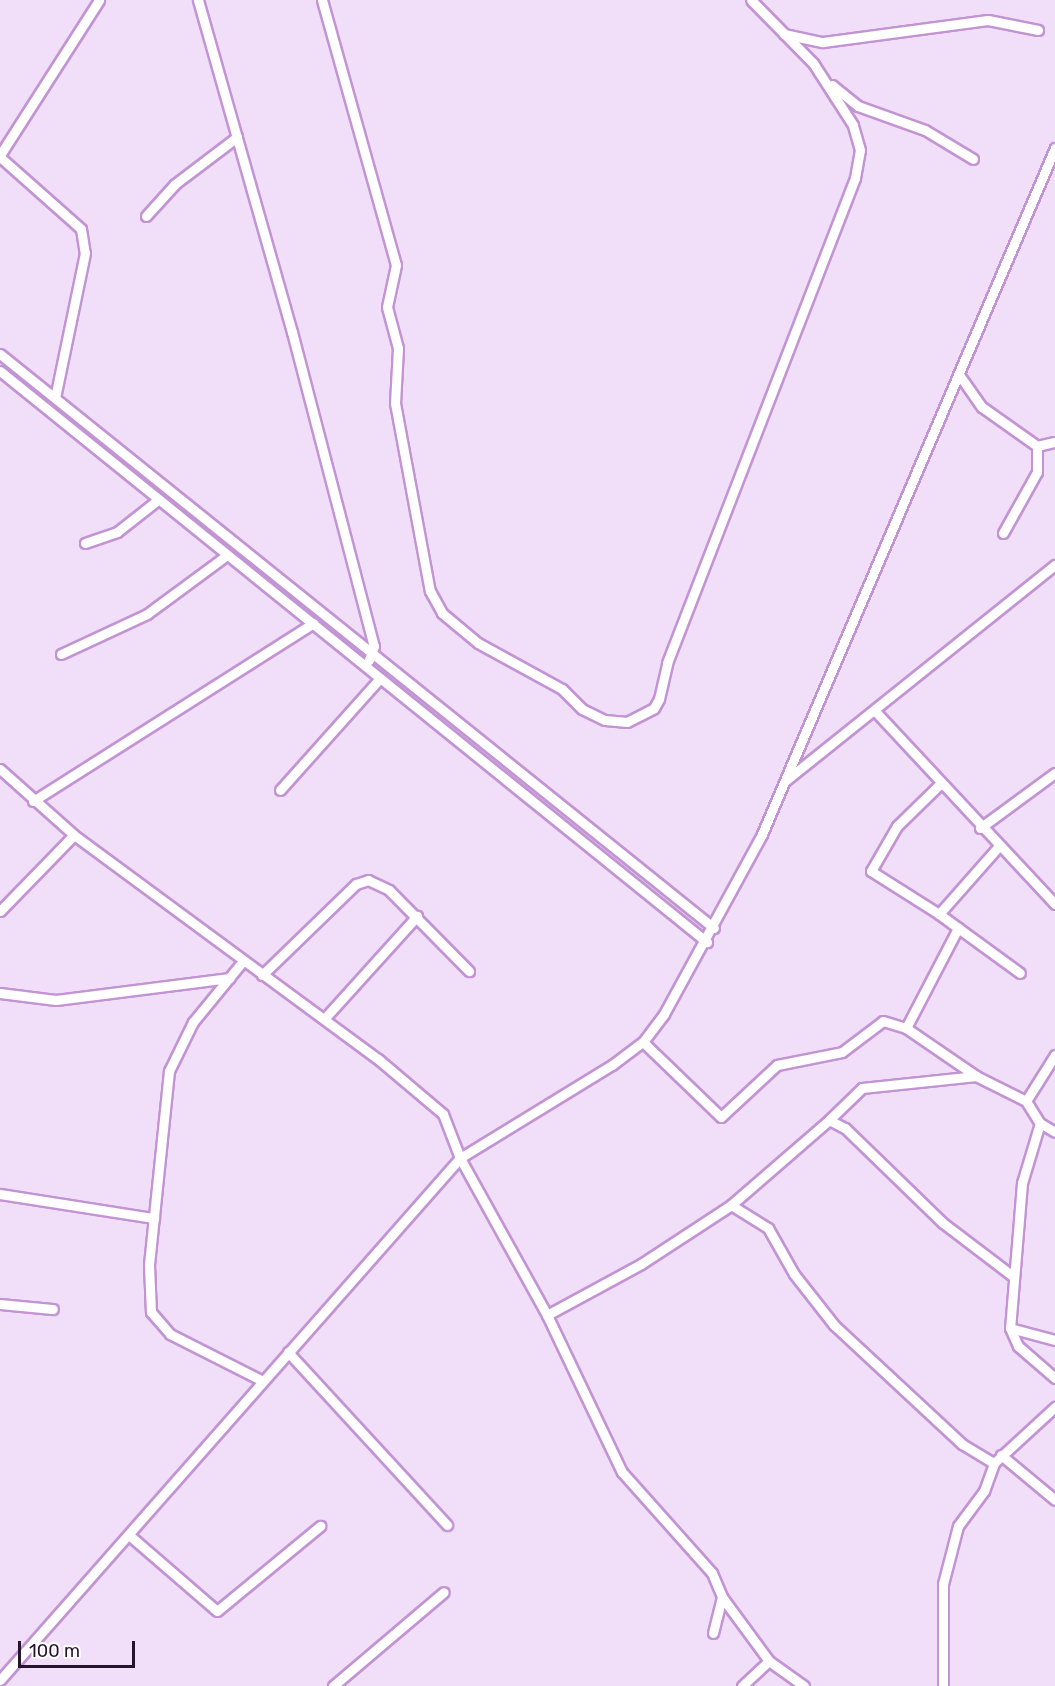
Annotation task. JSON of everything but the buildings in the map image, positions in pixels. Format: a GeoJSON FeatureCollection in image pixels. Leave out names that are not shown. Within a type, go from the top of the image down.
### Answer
{"type":"FeatureCollection","features":[{"type":"Feature","properties":{"kind":"street"},"geometry":{"type":"LineString","coordinates":[[55,399],[85,253],[81,229],[0,156],[99,0]]}},
{"type":"Feature","properties":{"kind":"street"},"geometry":{"type":"LineString","coordinates":[[198,0],[292,332],[374,646],[372,655],[365,666]]}},
{"type":"Feature","properties":{"kind":"street"},"geometry":{"type":"LineString","coordinates":[[322,0],[396,265],[387,307],[398,348],[395,403],[430,591],[442,614],[478,643],[605,720],[627,722],[659,699],[667,663],[855,178],[860,141],[826,80]]}},
{"type":"Feature","properties":{"kind":"street"},"geometry":{"type":"LineString","coordinates":[[751,0],[826,80],[858,106],[925,130],[973,159]]}},
{"type":"Feature","properties":{"kind":"street"},"geometry":{"type":"LineString","coordinates":[[784,34],[823,42],[988,20],[1038,30]]}},
{"type":"Feature","properties":{"kind":"street"},"geometry":{"type":"LineString","coordinates":[[147,216],[175,184],[237,137]]}},
{"type":"Feature","properties":{"kind":"street"},"geometry":{"type":"LineString","coordinates":[[0,1680],[460,1158],[643,1041],[707,942],[784,782],[960,376],[1055,148]]}},
{"type":"Feature","properties":{"kind":"street"},"geometry":{"type":"LineString","coordinates":[[0,354],[714,928]]}},
{"type":"Feature","properties":{"kind":"street"},"geometry":{"type":"LineString","coordinates":[[0,371],[707,942]]}},
{"type":"Feature","properties":{"kind":"street"},"geometry":{"type":"LineString","coordinates":[[960,376],[982,406],[1037,446],[1055,442]]}},
{"type":"Feature","properties":{"kind":"street"},"geometry":{"type":"LineString","coordinates":[[1003,533],[1037,472],[1037,446]]}},
{"type":"Feature","properties":{"kind":"street"},"geometry":{"type":"LineString","coordinates":[[85,543],[117,532],[159,499]]}},
{"type":"Feature","properties":{"kind":"street"},"geometry":{"type":"LineString","coordinates":[[61,654],[147,614],[227,555]]}},
{"type":"Feature","properties":{"kind":"street"},"geometry":{"type":"LineString","coordinates":[[784,782],[1055,565]]}},
{"type":"Feature","properties":{"kind":"street"},"geometry":{"type":"LineString","coordinates":[[33,801],[313,623]]}},
{"type":"Feature","properties":{"kind":"street"},"geometry":{"type":"LineString","coordinates":[[280,790],[380,678]]}},
{"type":"Feature","properties":{"kind":"street"},"geometry":{"type":"LineString","coordinates":[[875,711],[980,828],[1055,904]]}},
{"type":"Feature","properties":{"kind":"street"},"geometry":{"type":"LineString","coordinates":[[0,769],[33,801],[74,835],[428,1097],[452,1126],[460,1158],[547,1315],[622,1472],[712,1574],[722,1597],[769,1661],[804,1686]]}},
{"type":"Feature","properties":{"kind":"street"},"geometry":{"type":"LineString","coordinates":[[980,828],[1055,773]]}},
{"type":"Feature","properties":{"kind":"street"},"geometry":{"type":"LineString","coordinates":[[940,783],[897,826],[878,851],[871,871],[939,914],[1020,973]]}},
{"type":"Feature","properties":{"kind":"street"},"geometry":{"type":"LineString","coordinates":[[0,911],[74,835]]}},
{"type":"Feature","properties":{"kind":"street"},"geometry":{"type":"LineString","coordinates":[[939,914],[999,847]]}},
{"type":"Feature","properties":{"kind":"street"},"geometry":{"type":"LineString","coordinates":[[262,975],[356,884],[368,880],[389,890],[469,971]]}},
{"type":"Feature","properties":{"kind":"street"},"geometry":{"type":"LineString","coordinates":[[324,1019],[417,916]]}},
{"type":"Feature","properties":{"kind":"street"},"geometry":{"type":"LineString","coordinates":[[906,1028],[958,928]]}},
{"type":"Feature","properties":{"kind":"street"},"geometry":{"type":"LineString","coordinates":[[243,961],[175,1050],[154,1218],[151,1312],[158,1325],[262,1381]]}},
{"type":"Feature","properties":{"kind":"street"},"geometry":{"type":"LineString","coordinates":[[0,993],[56,1000],[230,978]]}},
{"type":"Feature","properties":{"kind":"street"},"geometry":{"type":"LineString","coordinates":[[643,1041],[721,1117],[777,1065],[842,1052],[876,1022],[906,1028],[976,1076],[1026,1101],[1040,1123],[1055,1132]]}},
{"type":"Feature","properties":{"kind":"street"},"geometry":{"type":"LineString","coordinates":[[1026,1101],[1055,1055]]}},
{"type":"Feature","properties":{"kind":"street"},"geometry":{"type":"LineString","coordinates":[[547,1315],[641,1264],[731,1204],[829,1120],[862,1088],[976,1076]]}},
{"type":"Feature","properties":{"kind":"street"},"geometry":{"type":"LineString","coordinates":[[829,1120],[845,1128],[943,1223],[1014,1277]]}},
{"type":"Feature","properties":{"kind":"street"},"geometry":{"type":"LineString","coordinates":[[1040,1123],[1022,1183],[1010,1328],[1018,1346],[1055,1378]]}},
{"type":"Feature","properties":{"kind":"street"},"geometry":{"type":"LineString","coordinates":[[0,1194],[154,1218]]}},
{"type":"Feature","properties":{"kind":"street"},"geometry":{"type":"LineString","coordinates":[[731,1204],[768,1228],[794,1274],[834,1324],[962,1444],[994,1463]]}},
{"type":"Feature","properties":{"kind":"street"},"geometry":{"type":"LineString","coordinates":[[0,1304],[53,1309]]}},
{"type":"Feature","properties":{"kind":"street"},"geometry":{"type":"LineString","coordinates":[[1010,1328],[1055,1340]]}},
{"type":"Feature","properties":{"kind":"street"},"geometry":{"type":"LineString","coordinates":[[288,1352],[447,1525]]}},
{"type":"Feature","properties":{"kind":"street"},"geometry":{"type":"LineString","coordinates":[[943,1686],[946,1569],[958,1526],[984,1491],[994,1463],[1055,1407]]}},
{"type":"Feature","properties":{"kind":"street"},"geometry":{"type":"LineString","coordinates":[[1001,1455],[1055,1500]]}},
{"type":"Feature","properties":{"kind":"street"},"geometry":{"type":"LineString","coordinates":[[129,1535],[217,1611],[320,1526]]}},
{"type":"Feature","properties":{"kind":"street"},"geometry":{"type":"LineString","coordinates":[[333,1686],[444,1592]]}},
{"type":"Feature","properties":{"kind":"street"},"geometry":{"type":"LineString","coordinates":[[713,1633],[722,1597]]}},
{"type":"Feature","properties":{"kind":"street"},"geometry":{"type":"LineString","coordinates":[[742,1686],[769,1661]]}}]}
